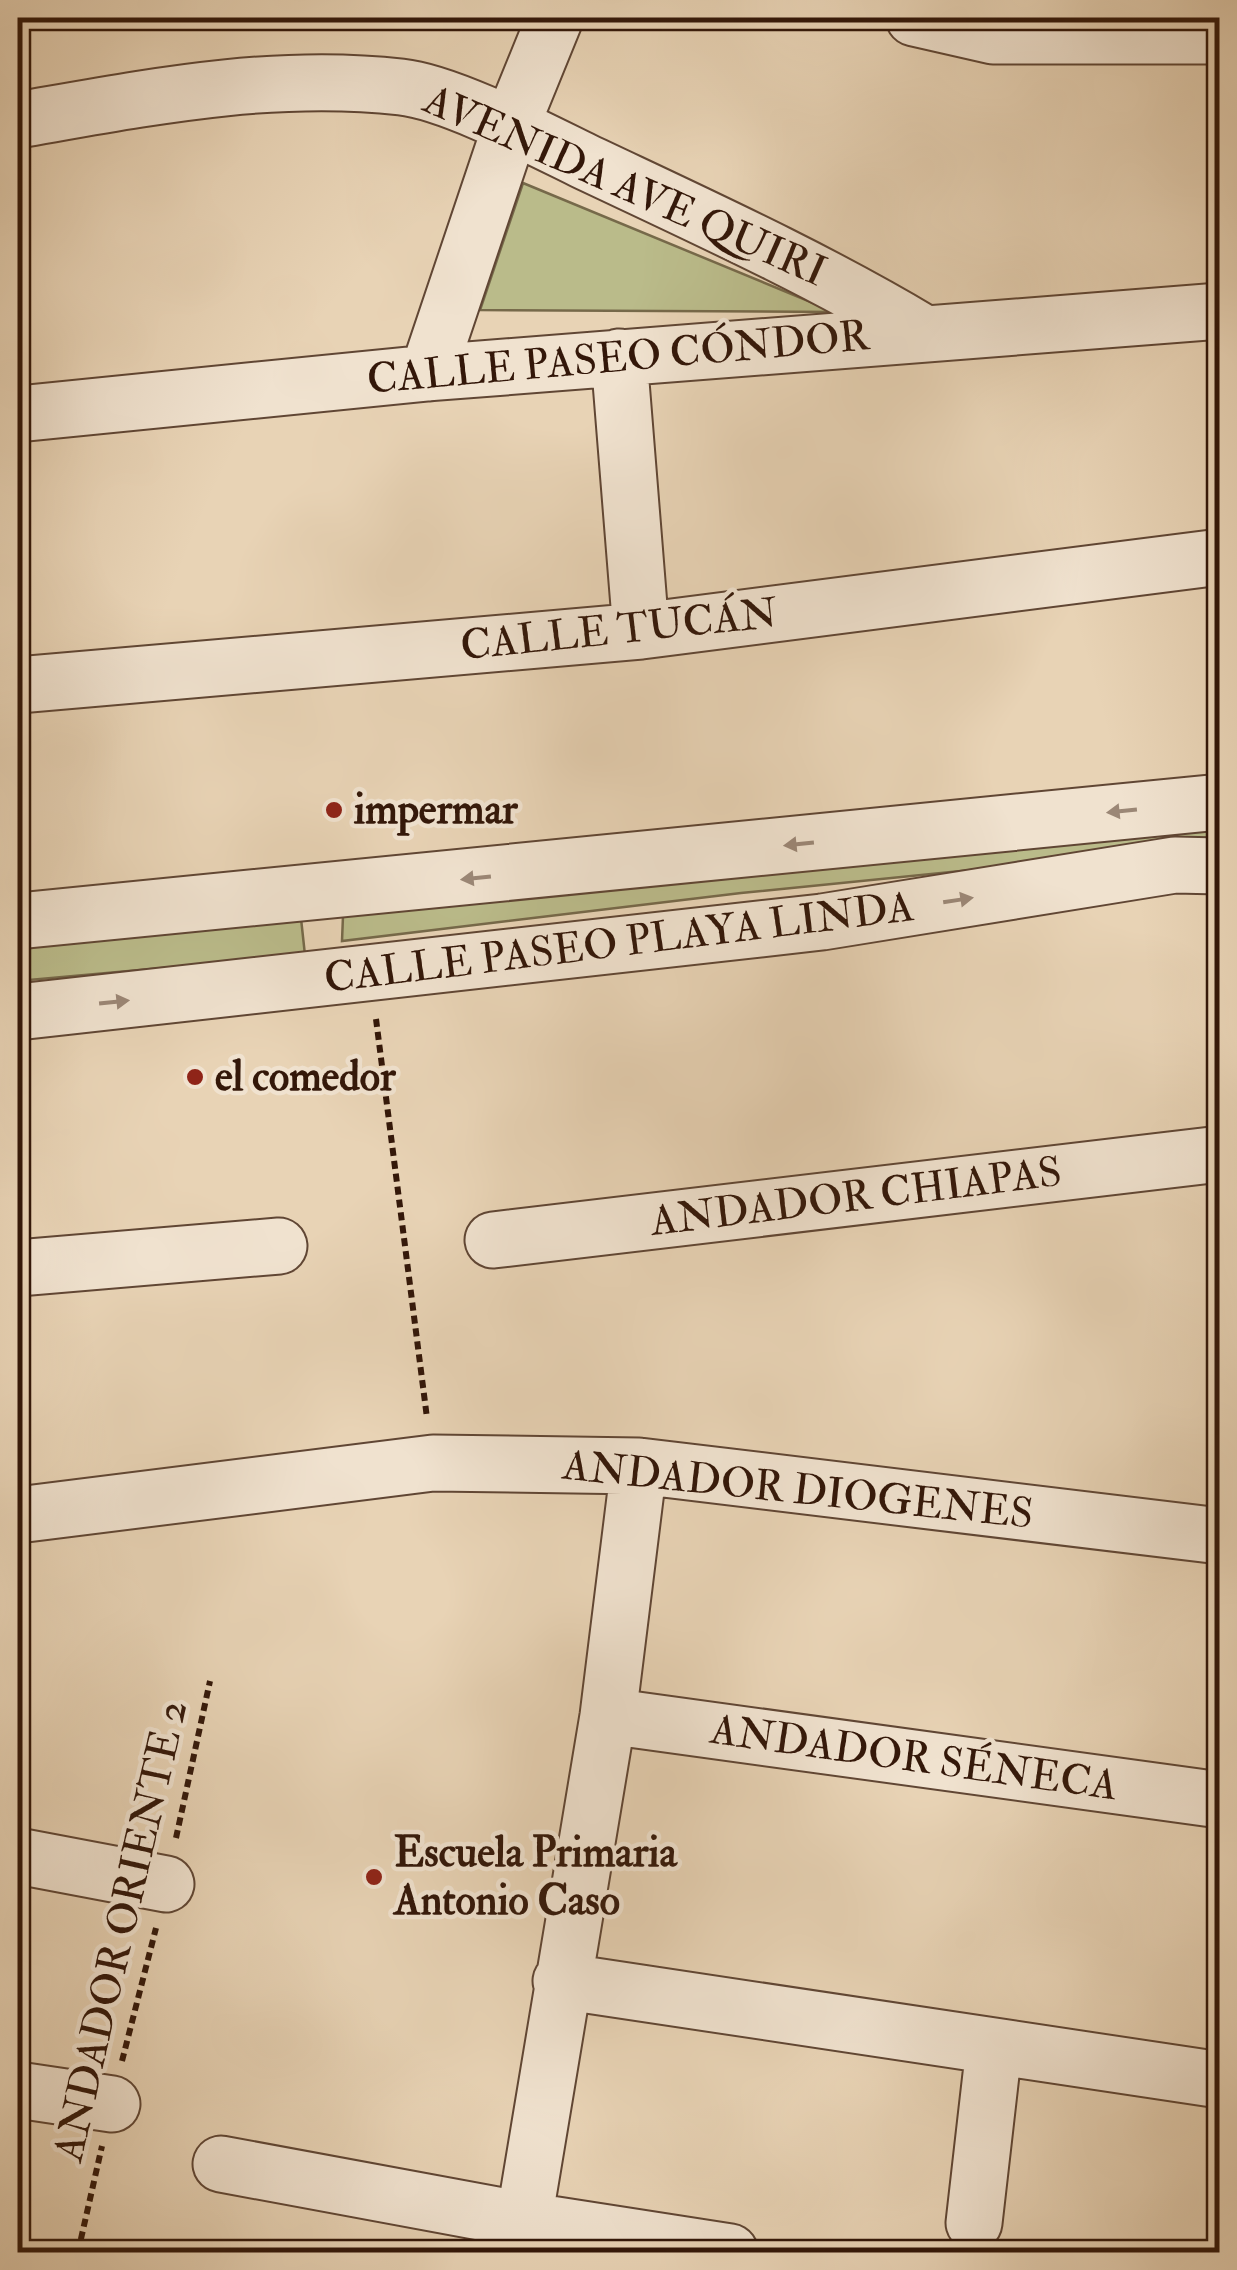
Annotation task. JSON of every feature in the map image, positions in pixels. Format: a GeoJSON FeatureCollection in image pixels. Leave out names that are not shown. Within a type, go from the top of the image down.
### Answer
{"type":"FeatureCollection","features":[{"type":"Feature","properties":{"kind":"street"},"geometry":{"type":"LineString","coordinates":[[428,372],[511,126],[555,18]]}},
{"type":"Feature","properties":{"kind":"street"},"geometry":{"type":"LineString","coordinates":[[914,18],[993,36],[1220,36]]}},
{"type":"Feature","properties":{"kind":"street","name":"AVENIDA AVE QUIRI"},"geometry":{"type":"LineString","coordinates":[[18,120],[164,95],[294,80],[406,87],[511,126],[836,281],[922,332]]}},
{"type":"Feature","properties":{"kind":"street","name":"CALLE PASEO CÓNDOR"},"geometry":{"type":"LineString","coordinates":[[18,414],[428,372],[1220,311]]}},
{"type":"Feature","properties":{"kind":"street"},"geometry":{"type":"LineString","coordinates":[[619,357],[642,631]]}},
{"type":"Feature","properties":{"kind":"street","name":"CALLE TUCÁN"},"geometry":{"type":"LineString","coordinates":[[18,685],[642,631],[1220,557]]}},
{"type":"Feature","properties":{"kind":"street","name":"CALLE PASEO PLAYA LINDA"},"geometry":{"type":"LineString","coordinates":[[18,921],[1220,802]]}},
{"type":"Feature","properties":{"kind":"street","name":"CALLE PASEO PLAYA LINDA"},"geometry":{"type":"LineString","coordinates":[[18,1012],[822,922],[1175,865],[1220,866]]}},
{"type":"Feature","properties":{"kind":"street"},"geometry":{"type":"LineString","coordinates":[[317,894],[348,976]]}},
{"type":"Feature","properties":{"kind":"street","name":"ANDADOR CHIAPAS"},"geometry":{"type":"LineString","coordinates":[[493,1240],[1220,1154]]}},
{"type":"Feature","properties":{"kind":"street"},"geometry":{"type":"LineString","coordinates":[[18,1268],[279,1246]]}},
{"type":"Feature","properties":{"kind":"street","name":"ANDADOR DIOGENES"},"geometry":{"type":"LineString","coordinates":[[18,1515],[433,1463],[640,1466],[1220,1536]]}},
{"type":"Feature","properties":{"kind":"street"},"geometry":{"type":"LineString","coordinates":[[535,2232],[561,1981],[608,1716],[640,1466]]}},
{"type":"Feature","properties":{"kind":"street","name":"ANDADOR SÉNECA"},"geometry":{"type":"LineString","coordinates":[[608,1716],[1220,1800]]}},
{"type":"Feature","properties":{"kind":"street"},"geometry":{"type":"LineString","coordinates":[[18,1856],[166,1884]]}},
{"type":"Feature","properties":{"kind":"street"},"geometry":{"type":"LineString","coordinates":[[561,1981],[1220,2080]]}},
{"type":"Feature","properties":{"kind":"street"},"geometry":{"type":"LineString","coordinates":[[974,2223],[994,2048]]}},
{"type":"Feature","properties":{"kind":"street"},"geometry":{"type":"LineString","coordinates":[[18,2090],[112,2104]]}},
{"type":"Feature","properties":{"kind":"street"},"geometry":{"type":"LineString","coordinates":[[222,2164],[535,2232],[730,2252]]}},
{"type":"Feature","properties":{"kind":"path"},"geometry":{"type":"LineString","coordinates":[[348,976],[433,1463]]}},
{"type":"Feature","properties":{"kind":"path","name":"ANDADOR ORIENTE 2"},"geometry":{"type":"LineString","coordinates":[[78,2252],[210,1681]]}},
{"type":"Feature","properties":{"kind":"green space"},"geometry":{"type":"Polygon","coordinates":[[[523,183],[835,312],[480,310],[523,183]]]}},
{"type":"Feature","properties":{"kind":"green space"},"geometry":{"type":"Polygon","coordinates":[[[1219,812],[1219,845],[741,893],[342,941],[343,916],[1219,812]]]}},
{"type":"Feature","properties":{"kind":"green space"},"geometry":{"type":"Polygon","coordinates":[[[299,900],[305,955],[18,981],[18,944],[299,900]]]}},
{"type":"Feature","properties":{"kind":"place","name":"impermar"},"geometry":{"type":"Point","coordinates":[334,810]}},
{"type":"Feature","properties":{"kind":"place","name":"el comedor"},"geometry":{"type":"Point","coordinates":[195,1077]}},
{"type":"Feature","properties":{"kind":"place","name":"Escuela Primaria Antonio Caso"},"geometry":{"type":"Point","coordinates":[374,1877]}}]}
